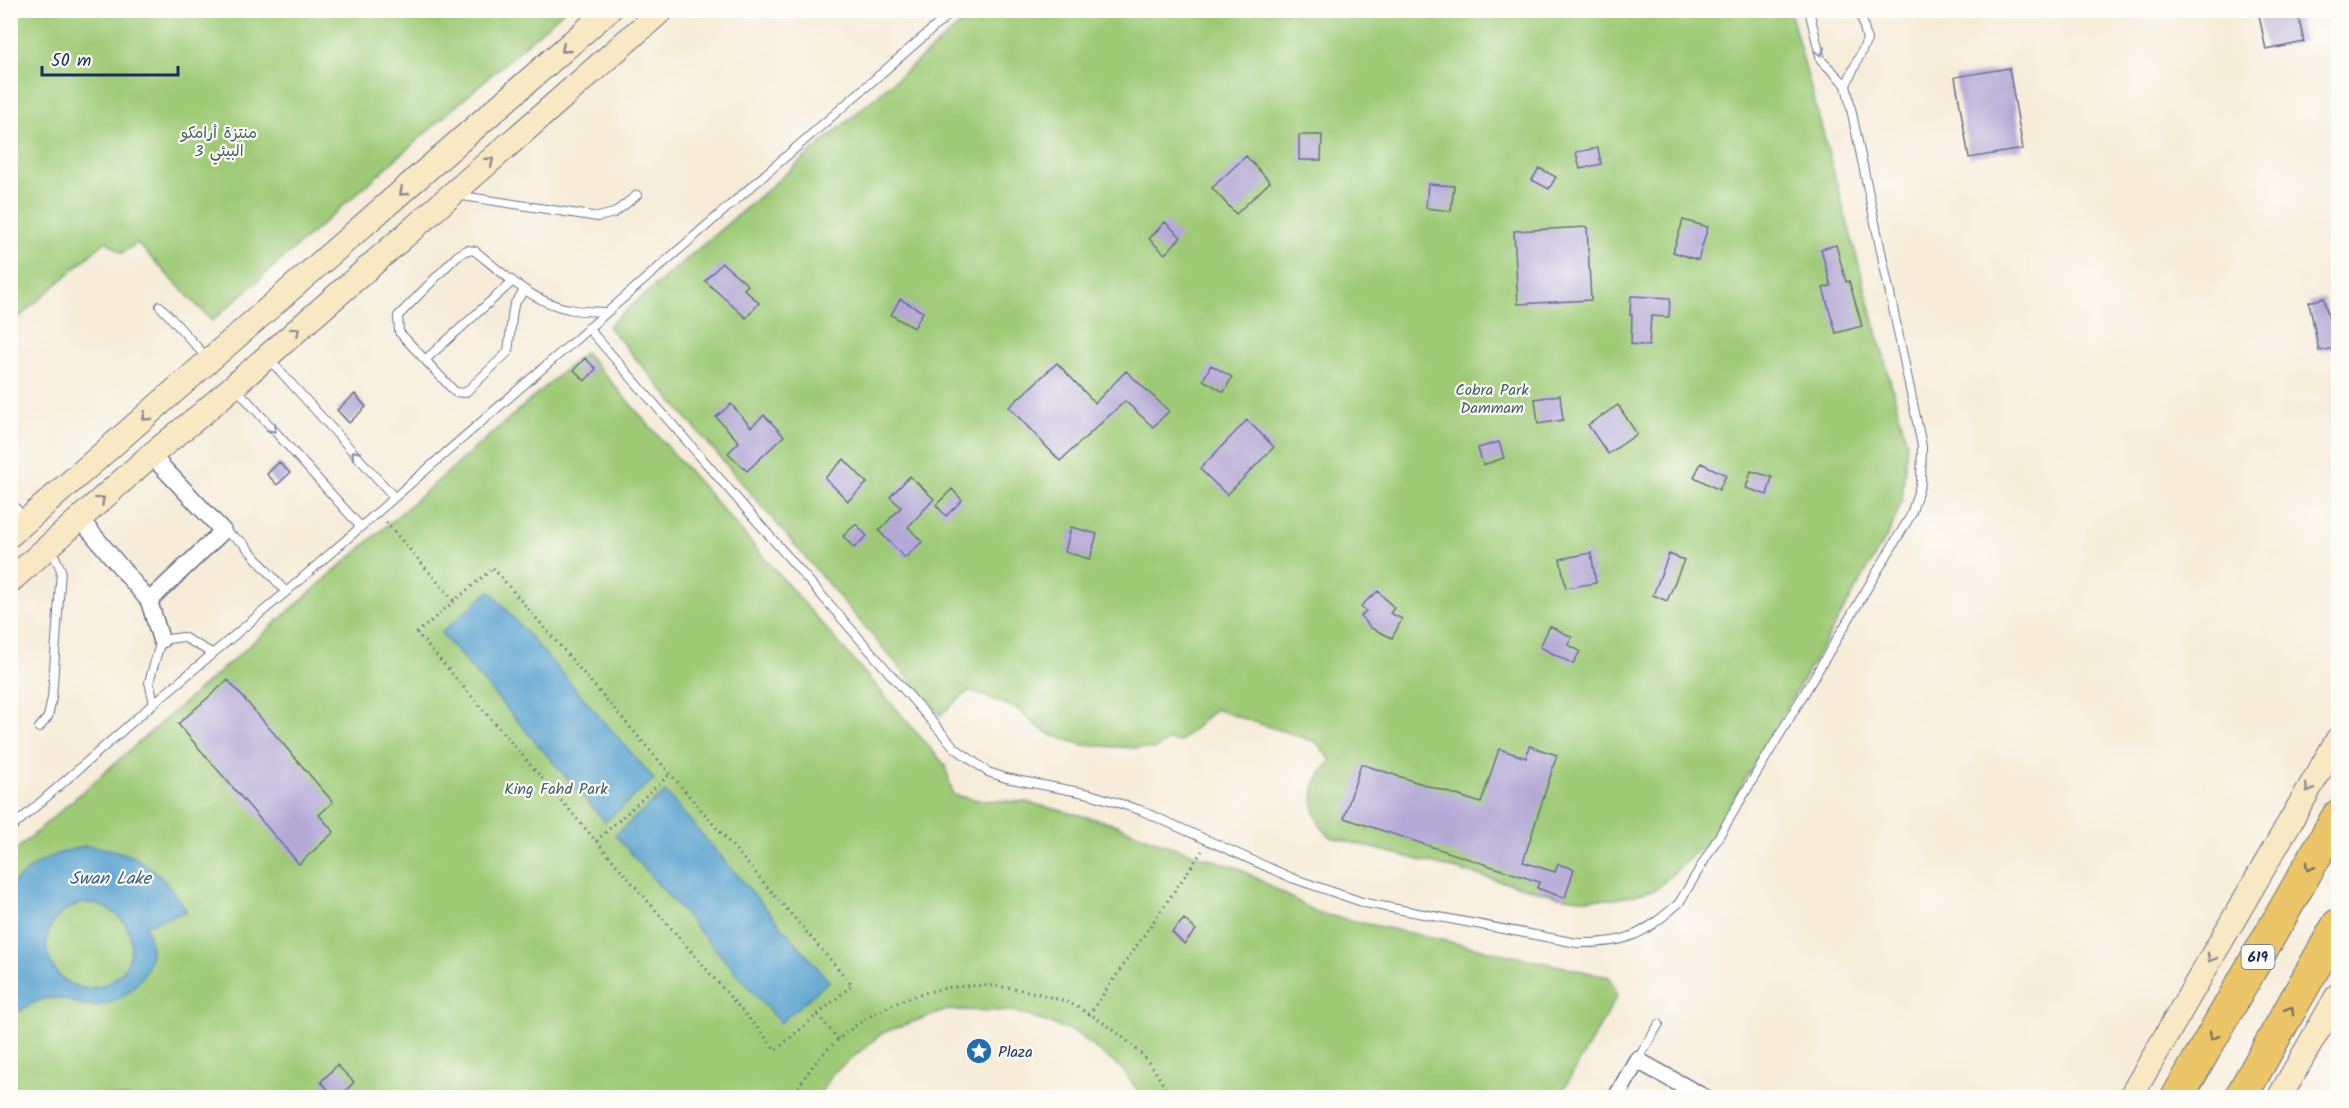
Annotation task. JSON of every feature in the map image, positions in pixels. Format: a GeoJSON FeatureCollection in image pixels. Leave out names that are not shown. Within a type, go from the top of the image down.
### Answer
{"type":"FeatureCollection","features":[{"type":"Feature","properties":{"kind":"highway","name":"619"},"geometry":{"type":"LineString","coordinates":[[2177,1098],[2338,816]]}},
{"type":"Feature","properties":{"kind":"highway"},"geometry":{"type":"LineString","coordinates":[[2240,1098],[2338,926]]}},
{"type":"Feature","properties":{"kind":"street"},"geometry":{"type":"LineString","coordinates":[[51,546],[19,527],[303,281],[609,10]]}},
{"type":"Feature","properties":{"kind":"street"},"geometry":{"type":"LineString","coordinates":[[10,581],[151,455],[203,413],[662,10]]}},
{"type":"Feature","properties":{"kind":"street"},"geometry":{"type":"LineString","coordinates":[[430,169],[453,195]]}},
{"type":"Feature","properties":{"kind":"street"},"geometry":{"type":"LineString","coordinates":[[303,281],[325,305]]}},
{"type":"Feature","properties":{"kind":"street"},"geometry":{"type":"LineString","coordinates":[[180,387],[203,413]]}},
{"type":"Feature","properties":{"kind":"street"},"geometry":{"type":"LineString","coordinates":[[149,601],[223,531],[151,455]]}},
{"type":"Feature","properties":{"kind":"street"},"geometry":{"type":"LineString","coordinates":[[80,519],[149,601],[161,640]]}},
{"type":"Feature","properties":{"kind":"street"},"geometry":{"type":"LineString","coordinates":[[2130,1098],[2338,739]]}},
{"type":"Feature","properties":{"kind":"street"},"geometry":{"type":"LineString","coordinates":[[2279,1098],[2338,996]]}},
{"type":"Feature","properties":{"kind":"street"},"geometry":{"type":"LineString","coordinates":[[1616,1098],[1637,1060],[1704,1098]]}},
{"type":"Feature","properties":{"kind":"lane"},"geometry":{"type":"LineString","coordinates":[[10,829],[212,653],[286,592],[954,10]]}},
{"type":"Feature","properties":{"kind":"lane"},"geometry":{"type":"LineString","coordinates":[[588,328],[955,748],[971,762],[988,772],[1006,778],[1090,794],[1130,807],[1210,840],[1292,878],[1365,903],[1578,943],[1606,944],[1633,936],[1654,924],[1679,903],[1911,514],[1921,483],[1922,446],[1846,85],[1821,60],[1809,10]]}},
{"type":"Feature","properties":{"kind":"lane"},"geometry":{"type":"LineString","coordinates":[[1846,85],[1867,40],[1860,10]]}},
{"type":"Feature","properties":{"kind":"lane"},"geometry":{"type":"LineString","coordinates":[[453,195],[598,217],[614,213],[637,195]]}},
{"type":"Feature","properties":{"kind":"lane"},"geometry":{"type":"LineString","coordinates":[[525,290],[513,309],[508,352],[465,393],[455,392],[399,332],[398,316],[457,256],[466,250],[476,251],[525,290],[552,305],[571,310],[606,312]]}},
{"type":"Feature","properties":{"kind":"lane"},"geometry":{"type":"LineString","coordinates":[[425,360],[513,281]]}},
{"type":"Feature","properties":{"kind":"lane"},"geometry":{"type":"LineString","coordinates":[[160,306],[210,361]]}},
{"type":"Feature","properties":{"kind":"lane"},"geometry":{"type":"LineString","coordinates":[[267,357],[394,497]]}},
{"type":"Feature","properties":{"kind":"lane"},"geometry":{"type":"LineString","coordinates":[[234,386],[360,526]]}},
{"type":"Feature","properties":{"kind":"lane"},"geometry":{"type":"LineString","coordinates":[[10,502],[19,527]]}},
{"type":"Feature","properties":{"kind":"lane"},"geometry":{"type":"LineString","coordinates":[[223,531],[242,542],[286,592]]}},
{"type":"Feature","properties":{"kind":"lane"},"geometry":{"type":"LineString","coordinates":[[39,728],[48,717],[52,698],[61,570],[51,546]]}},
{"type":"Feature","properties":{"kind":"lane"},"geometry":{"type":"LineString","coordinates":[[154,703],[149,682],[161,640],[183,637],[212,653]]}},
{"type":"Feature","properties":{"kind":"lane"},"geometry":{"type":"LineString","coordinates":[[1637,1060],[1659,1024]]}},
{"type":"Feature","properties":{"kind":"path"},"geometry":{"type":"LineString","coordinates":[[377,511],[455,601]]}},
{"type":"Feature","properties":{"kind":"path"},"geometry":{"type":"LineString","coordinates":[[493,568],[852,985],[776,1050],[417,633],[455,601],[493,568]]}},
{"type":"Feature","properties":{"kind":"path"},"geometry":{"type":"LineString","coordinates":[[596,841],[670,774]]}},
{"type":"Feature","properties":{"kind":"path"},"geometry":{"type":"LineString","coordinates":[[1089,1015],[1210,840]]}},
{"type":"Feature","properties":{"kind":"path"},"geometry":{"type":"LineString","coordinates":[[793,1098],[819,1059],[839,1040],[879,1011],[915,996],[966,986],[1018,988],[1068,1002],[1113,1029],[1150,1065],[1172,1098]]}},
{"type":"Feature","properties":{"kind":"path"},"geometry":{"type":"LineString","coordinates":[[818,1015],[839,1040]]}},
{"type":"Feature","properties":{"kind":"green space","name":"منتزة أرامكو البيئي 3"},"geometry":{"type":"Polygon","coordinates":[[[11,10],[564,11],[212,321],[137,243],[122,253],[106,241],[11,324],[11,10]]]}},
{"type":"Feature","properties":{"kind":"green space","name":"Cobra Park Dammam"},"geometry":{"type":"Polygon","coordinates":[[[976,11],[1790,11],[1907,443],[1902,500],[1891,529],[1710,839],[1655,890],[1616,899],[1581,899],[1558,896],[1331,837],[1321,826],[1315,814],[1313,799],[1315,785],[1331,760],[1316,742],[1215,709],[1180,742],[1169,740],[1155,749],[1083,745],[1052,735],[1035,725],[1019,710],[970,690],[940,715],[608,326],[976,11]]]}},
{"type":"Feature","properties":{"kind":"green space","name":"King Fahd Park"},"geometry":{"type":"Polygon","coordinates":[[[585,352],[945,765],[953,795],[978,800],[1026,802],[1111,823],[1163,844],[1238,868],[1318,913],[1609,977],[1618,995],[1559,1097],[1142,1097],[1123,1070],[1073,1031],[1013,1011],[947,1010],[884,1032],[832,1074],[818,1097],[11,1097],[10,855],[585,352]]]}},
{"type":"Feature","properties":{"kind":"water"},"geometry":{"type":"Polygon","coordinates":[[[490,591],[654,779],[605,822],[441,633],[490,591]]]}},
{"type":"Feature","properties":{"kind":"water"},"geometry":{"type":"Polygon","coordinates":[[[665,792],[829,981],[780,1023],[615,835],[665,792]]]}},
{"type":"Feature","properties":{"kind":"water","name":"Swan Lake"},"geometry":{"type":"Polygon","coordinates":[[[85,846],[103,848],[133,857],[145,864],[167,884],[187,911],[146,925],[151,948],[147,968],[134,986],[116,1000],[91,1006],[55,998],[43,999],[31,1004],[11,1019],[11,886],[36,865],[54,855],[85,846]],[[82,903],[62,913],[50,928],[47,944],[50,961],[59,975],[72,985],[89,988],[108,983],[119,975],[129,959],[131,944],[125,924],[119,917],[111,911],[82,903]]]}},
{"type":"Feature","properties":{"kind":"building"},"geometry":{"type":"Polygon","coordinates":[[[2258,10],[2297,10],[2304,42],[2266,50],[2258,10]]]}},
{"type":"Feature","properties":{"kind":"building"},"geometry":{"type":"Polygon","coordinates":[[[2009,68],[2023,149],[1969,158],[1955,77],[2009,68]]]}},
{"type":"Feature","properties":{"kind":"building"},"geometry":{"type":"Polygon","coordinates":[[[1299,135],[1322,135],[1321,160],[1299,160],[1299,135]]]}},
{"type":"Feature","properties":{"kind":"building"},"geometry":{"type":"Polygon","coordinates":[[[1598,148],[1601,164],[1580,169],[1576,152],[1598,148]]]}},
{"type":"Feature","properties":{"kind":"building"},"geometry":{"type":"Polygon","coordinates":[[[1246,156],[1270,182],[1236,214],[1212,188],[1246,156]]]}},
{"type":"Feature","properties":{"kind":"building"},"geometry":{"type":"Polygon","coordinates":[[[1539,168],[1556,177],[1549,189],[1532,180],[1539,168]]]}},
{"type":"Feature","properties":{"kind":"building"},"geometry":{"type":"Polygon","coordinates":[[[1428,184],[1454,186],[1451,211],[1426,208],[1428,184]]]}},
{"type":"Feature","properties":{"kind":"building"},"geometry":{"type":"Polygon","coordinates":[[[1683,220],[1708,227],[1698,260],[1673,252],[1683,220]]]}},
{"type":"Feature","properties":{"kind":"building"},"geometry":{"type":"Polygon","coordinates":[[[1165,222],[1181,237],[1165,254],[1149,239],[1165,222]]]}},
{"type":"Feature","properties":{"kind":"building"},"geometry":{"type":"Polygon","coordinates":[[[1587,227],[1591,300],[1518,304],[1514,231],[1587,227]]]}},
{"type":"Feature","properties":{"kind":"building"},"geometry":{"type":"Polygon","coordinates":[[[1836,245],[1862,326],[1836,333],[1823,288],[1831,286],[1821,249],[1836,245]]]}},
{"type":"Feature","properties":{"kind":"building"},"geometry":{"type":"Polygon","coordinates":[[[722,263],[748,285],[744,289],[759,303],[746,318],[705,281],[722,263]]]}},
{"type":"Feature","properties":{"kind":"building"},"geometry":{"type":"Polygon","coordinates":[[[1631,296],[1670,298],[1669,317],[1651,316],[1649,346],[1631,344],[1631,296]]]}},
{"type":"Feature","properties":{"kind":"building"},"geometry":{"type":"Polygon","coordinates":[[[2324,298],[2335,348],[2319,351],[2309,302],[2324,298]]]}},
{"type":"Feature","properties":{"kind":"building"},"geometry":{"type":"Polygon","coordinates":[[[900,299],[923,312],[914,328],[891,315],[900,299]]]}},
{"type":"Feature","properties":{"kind":"building"},"geometry":{"type":"Polygon","coordinates":[[[585,358],[596,369],[585,381],[574,370],[585,358]]]}},
{"type":"Feature","properties":{"kind":"building"},"geometry":{"type":"Polygon","coordinates":[[[1057,363],[1095,403],[1126,371],[1169,411],[1153,427],[1125,401],[1060,461],[1009,407],[1057,363]]]}},
{"type":"Feature","properties":{"kind":"building"},"geometry":{"type":"Polygon","coordinates":[[[1211,365],[1232,377],[1224,392],[1203,380],[1211,365]]]}},
{"type":"Feature","properties":{"kind":"building"},"geometry":{"type":"Polygon","coordinates":[[[355,394],[366,407],[349,423],[337,410],[355,394]]]}},
{"type":"Feature","properties":{"kind":"building"},"geometry":{"type":"Polygon","coordinates":[[[1560,395],[1563,420],[1538,424],[1535,399],[1560,395]]]}},
{"type":"Feature","properties":{"kind":"building"},"geometry":{"type":"Polygon","coordinates":[[[731,404],[751,427],[764,415],[784,436],[747,471],[728,453],[739,442],[716,417],[731,404]]]}},
{"type":"Feature","properties":{"kind":"building"},"geometry":{"type":"Polygon","coordinates":[[[1618,405],[1637,434],[1608,454],[1588,425],[1618,405]]]}},
{"type":"Feature","properties":{"kind":"building"},"geometry":{"type":"Polygon","coordinates":[[[1247,420],[1274,447],[1227,495],[1200,469],[1247,420]]]}},
{"type":"Feature","properties":{"kind":"building"},"geometry":{"type":"Polygon","coordinates":[[[1499,442],[1504,458],[1483,465],[1478,448],[1499,442]]]}},
{"type":"Feature","properties":{"kind":"building"},"geometry":{"type":"Polygon","coordinates":[[[844,459],[867,483],[848,501],[825,478],[844,459]]]}},
{"type":"Feature","properties":{"kind":"building"},"geometry":{"type":"Polygon","coordinates":[[[279,462],[290,473],[277,485],[267,474],[279,462]]]}},
{"type":"Feature","properties":{"kind":"building"},"geometry":{"type":"Polygon","coordinates":[[[1701,463],[1726,475],[1719,490],[1694,477],[1701,463]]]}},
{"type":"Feature","properties":{"kind":"building"},"geometry":{"type":"Polygon","coordinates":[[[1751,471],[1772,477],[1767,495],[1746,488],[1751,471]]]}},
{"type":"Feature","properties":{"kind":"building"},"geometry":{"type":"Polygon","coordinates":[[[910,476],[934,499],[908,527],[922,542],[905,558],[879,531],[901,507],[890,497],[910,476]]]}},
{"type":"Feature","properties":{"kind":"building"},"geometry":{"type":"Polygon","coordinates":[[[952,489],[962,500],[946,516],[936,505],[952,489]]]}},
{"type":"Feature","properties":{"kind":"building"},"geometry":{"type":"Polygon","coordinates":[[[856,524],[867,536],[854,548],[843,536],[856,524]]]}},
{"type":"Feature","properties":{"kind":"building"},"geometry":{"type":"Polygon","coordinates":[[[1071,527],[1097,534],[1090,559],[1065,552],[1071,527]]]}},
{"type":"Feature","properties":{"kind":"building"},"geometry":{"type":"Polygon","coordinates":[[[1591,553],[1596,583],[1566,588],[1560,559],[1591,553]]]}},
{"type":"Feature","properties":{"kind":"building"},"geometry":{"type":"Polygon","coordinates":[[[1669,554],[1684,560],[1667,601],[1653,595],[1669,554]]]}},
{"type":"Feature","properties":{"kind":"building"},"geometry":{"type":"Polygon","coordinates":[[[1378,591],[1394,608],[1390,613],[1402,619],[1392,638],[1371,628],[1361,616],[1366,611],[1361,606],[1378,591]]]}},
{"type":"Feature","properties":{"kind":"building"},"geometry":{"type":"Polygon","coordinates":[[[1550,626],[1572,637],[1568,645],[1580,651],[1573,664],[1540,647],[1550,626]]]}},
{"type":"Feature","properties":{"kind":"building"},"geometry":{"type":"Polygon","coordinates":[[[228,680],[333,802],[319,815],[334,832],[299,864],[178,724],[228,680]]]}},
{"type":"Feature","properties":{"kind":"building"},"geometry":{"type":"Polygon","coordinates":[[[1529,746],[1557,755],[1523,862],[1555,872],[1558,864],[1574,869],[1565,898],[1537,888],[1539,882],[1344,818],[1361,764],[1481,803],[1499,749],[1526,758],[1529,746]]]}},
{"type":"Feature","properties":{"kind":"building"},"geometry":{"type":"Polygon","coordinates":[[[1184,919],[1196,930],[1184,944],[1172,932],[1184,919]]]}},
{"type":"Feature","properties":{"kind":"building"},"geometry":{"type":"Polygon","coordinates":[[[337,1065],[354,1082],[339,1098],[336,1098],[321,1082],[337,1065]]]}},
{"type":"Feature","properties":{"kind":"place","name":"Plaza"},"geometry":{"type":"Point","coordinates":[979,1051]}}]}
